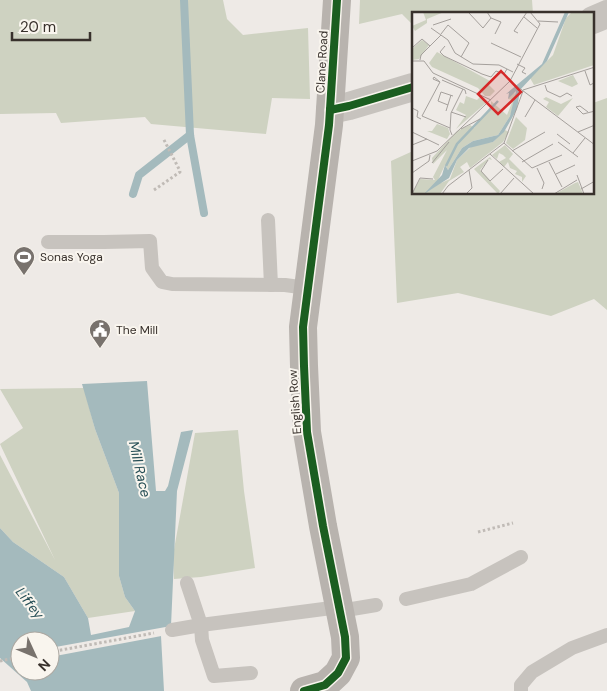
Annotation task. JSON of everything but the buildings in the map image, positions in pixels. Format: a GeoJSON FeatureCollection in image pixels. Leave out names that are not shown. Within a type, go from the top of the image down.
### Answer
{"type":"FeatureCollection","features":[{"type":"Feature","properties":{"kind":"main road","name":"Clane Road"},"geometry":{"type":"LineString","coordinates":[[330,118],[337,0]]}},
{"type":"Feature","properties":{"kind":"main road","name":"English Row"},"geometry":{"type":"LineString","coordinates":[[330,118],[303,327],[304,366],[307,432],[345,637],[345,682]]}},
{"type":"Feature","properties":{"kind":"main road"},"geometry":{"type":"LineString","coordinates":[[304,691],[345,682]]}},
{"type":"Feature","properties":{"kind":"street"},"geometry":{"type":"LineString","coordinates":[[594,20],[607,14]]}},
{"type":"Feature","properties":{"kind":"street"},"geometry":{"type":"LineString","coordinates":[[330,118],[358,103],[412,88]]}},
{"type":"Feature","properties":{"kind":"lane"},"geometry":{"type":"LineString","coordinates":[[268,220],[271,285]]}},
{"type":"Feature","properties":{"kind":"lane"},"geometry":{"type":"LineString","coordinates":[[48,242],[150,241],[152,268],[162,282],[172,284],[285,285],[308,288]]}},
{"type":"Feature","properties":{"kind":"lane"},"geometry":{"type":"LineString","coordinates":[[406,599],[471,584],[521,557]]}},
{"type":"Feature","properties":{"kind":"lane"},"geometry":{"type":"LineString","coordinates":[[187,582],[200,625],[202,640],[214,676],[252,673]]}},
{"type":"Feature","properties":{"kind":"lane"},"geometry":{"type":"LineString","coordinates":[[172,630],[200,625],[376,605]]}},
{"type":"Feature","properties":{"kind":"lane"},"geometry":{"type":"LineString","coordinates":[[521,691],[521,685],[532,672],[572,648],[607,635]]}},
{"type":"Feature","properties":{"kind":"path"},"geometry":{"type":"LineString","coordinates":[[154,190],[180,172],[163,138]]}},
{"type":"Feature","properties":{"kind":"path"},"geometry":{"type":"LineString","coordinates":[[478,532],[513,523]]}},
{"type":"Feature","properties":{"kind":"path"},"geometry":{"type":"LineString","coordinates":[[60,650],[172,630]]}},
{"type":"Feature","properties":{"kind":"green space"},"geometry":{"type":"Polygon","coordinates":[[[0,0],[223,0],[227,19],[243,35],[308,28],[310,99],[272,98],[266,134],[151,124],[145,117],[61,123],[56,113],[0,114],[0,0]]]}},
{"type":"Feature","properties":{"kind":"green space"},"geometry":{"type":"Polygon","coordinates":[[[360,0],[532,0],[533,12],[412,12],[412,24],[402,14],[359,24],[360,0]]]}},
{"type":"Feature","properties":{"kind":"green space"},"geometry":{"type":"Polygon","coordinates":[[[607,98],[607,310],[594,299],[551,316],[458,293],[397,303],[391,161],[412,151],[412,195],[594,195],[594,103],[607,98]]]}},
{"type":"Feature","properties":{"kind":"green space"},"geometry":{"type":"Polygon","coordinates":[[[84,388],[95,429],[119,493],[119,576],[125,597],[135,611],[88,618],[64,577],[13,542],[0,528],[0,455],[55,560],[0,444],[23,428],[0,389],[84,388]]]}},
{"type":"Feature","properties":{"kind":"green space"},"geometry":{"type":"Polygon","coordinates":[[[238,430],[244,491],[255,568],[201,577],[174,579],[173,555],[195,433],[238,430]]]}},
{"type":"Feature","properties":{"kind":"water","name":"Liffey"},"geometry":{"type":"Polygon","coordinates":[[[147,381],[156,491],[165,491],[168,486],[181,432],[193,430],[177,491],[171,626],[161,636],[164,691],[31,691],[26,681],[60,681],[60,631],[10,631],[10,667],[0,658],[0,528],[13,542],[64,577],[88,618],[91,635],[129,627],[135,611],[125,597],[119,576],[119,493],[95,429],[82,384],[147,381]]]}},
{"type":"Feature","properties":{"kind":"pier"},"geometry":{"type":"Polygon","coordinates":[[[171,626],[172,634],[60,655],[60,646],[171,626]]]}},
{"type":"Feature","properties":{"kind":"waterway","name":"Mill Race"},"geometry":{"type":"LineString","coordinates":[[184,0],[190,135],[204,213]]}},
{"type":"Feature","properties":{"kind":"waterway","name":"Mill Race"},"geometry":{"type":"LineString","coordinates":[[133,194],[139,175],[190,135]]}},
{"type":"Feature","properties":{"kind":"cycle path"},"geometry":{"type":"LineString","coordinates":[[304,691],[325,685],[338,673],[346,658],[345,637],[307,432],[303,327],[329,125],[337,0]]}},
{"type":"Feature","properties":{"kind":"cycle path"},"geometry":{"type":"LineString","coordinates":[[330,110],[412,87]]}},
{"type":"Feature","properties":{"kind":"place","name":"Sonas Yoga"},"geometry":{"type":"Point","coordinates":[24,276]}},
{"type":"Feature","properties":{"kind":"place","name":"The Mill"},"geometry":{"type":"Point","coordinates":[100,349]}}]}
